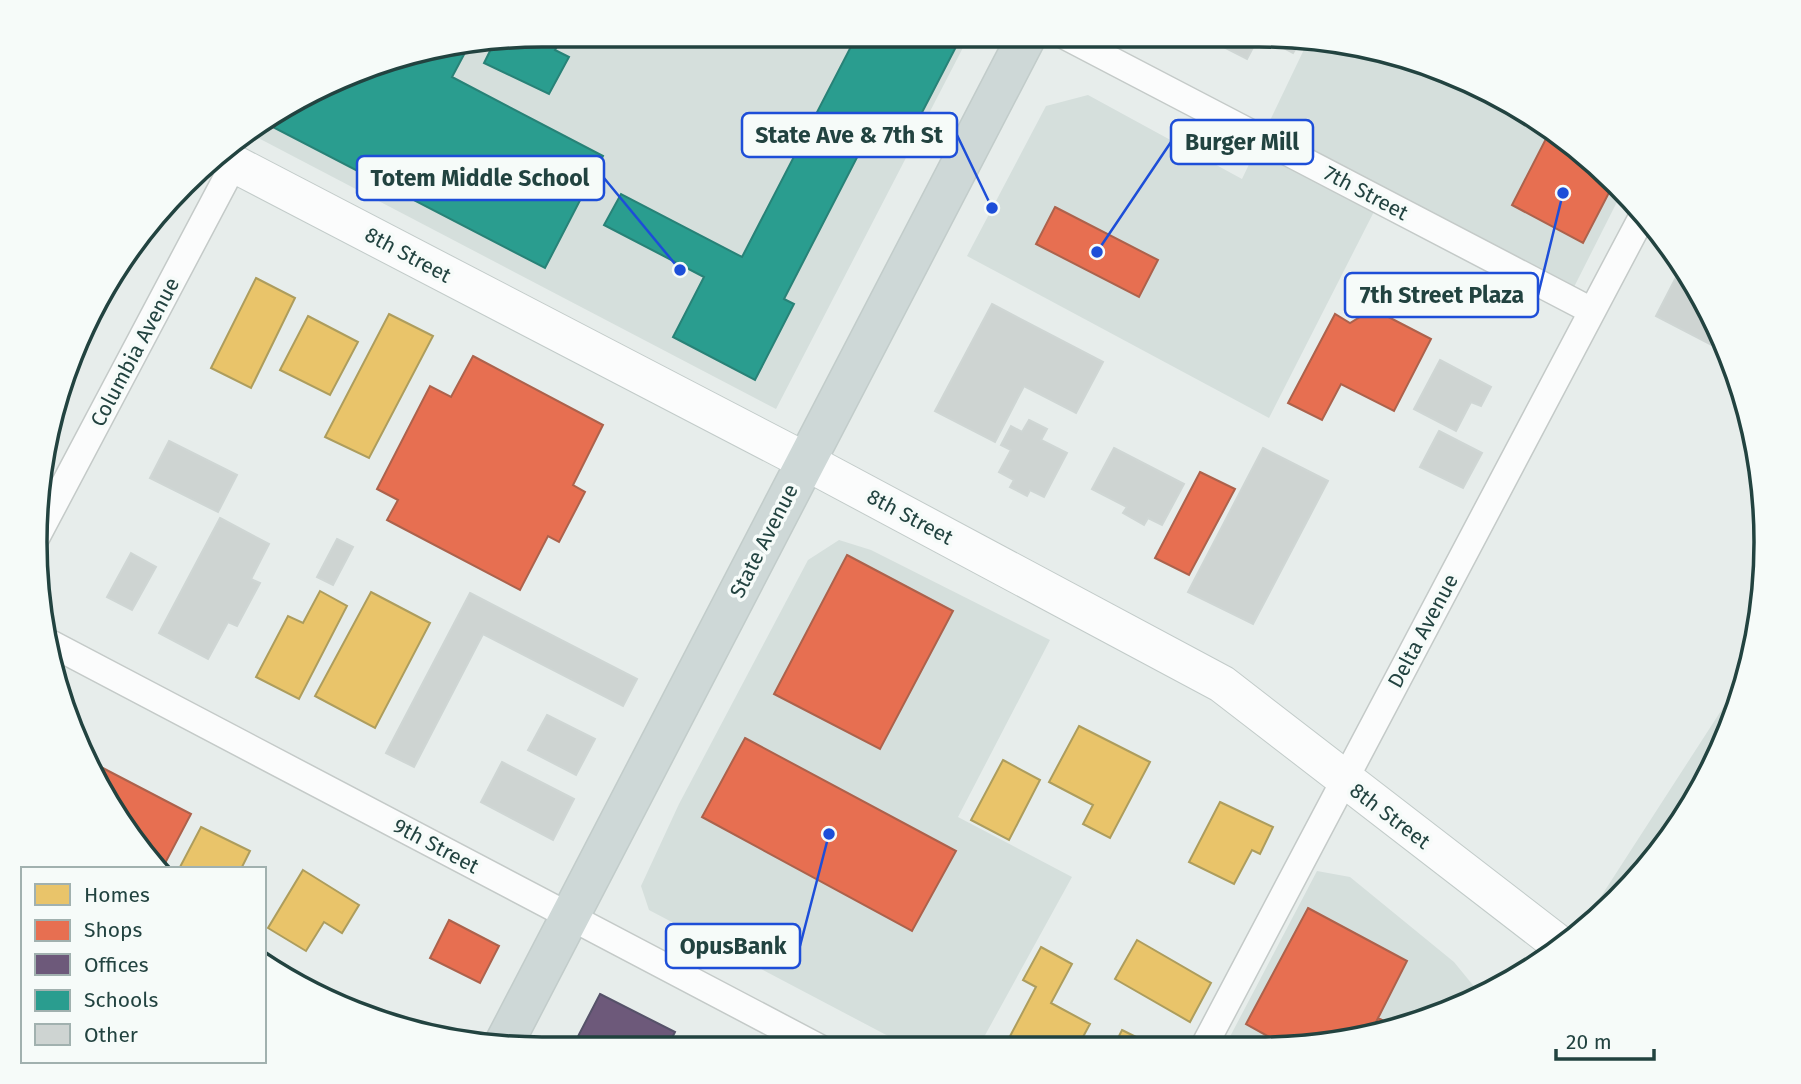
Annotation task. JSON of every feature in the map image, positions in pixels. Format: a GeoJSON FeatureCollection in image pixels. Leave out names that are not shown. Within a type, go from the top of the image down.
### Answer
{"type":"FeatureCollection","features":[{"type":"Feature","properties":{"kind":"main road","name":"State Avenue"},"geometry":{"type":"LineString","coordinates":[[507,1036],[1021,47]]}},
{"type":"Feature","properties":{"kind":"street","name":"7th Street"},"geometry":{"type":"LineString","coordinates":[[1086,47],[1592,311]]}},
{"type":"Feature","properties":{"kind":"street","name":"8th Street"},"geometry":{"type":"LineString","coordinates":[[227,161],[805,461],[1222,684],[1553,940]]}},
{"type":"Feature","properties":{"kind":"street","name":"Columbia Avenue"},"geometry":{"type":"LineString","coordinates":[[48,514],[225,163]]}},
{"type":"Feature","properties":{"kind":"street","name":"Delta Avenue"},"geometry":{"type":"LineString","coordinates":[[1209,1037],[1638,224]]}},
{"type":"Feature","properties":{"kind":"street","name":"9th Street"},"geometry":{"type":"LineString","coordinates":[[59,648],[799,1037]]}},
{"type":"Feature","properties":{"kind":"shaded area"},"geometry":{"type":"Polygon","coordinates":[[[542,47],[963,47],[776,409],[258,138],[323,98],[353,85],[414,64],[477,51],[542,47]]]}},
{"type":"Feature","properties":{"kind":"shaded area"},"geometry":{"type":"Polygon","coordinates":[[[1304,49],[1387,64],[1478,98],[1560,149],[1617,201],[1573,289],[1385,190],[1269,418],[967,256],[1046,106],[1088,95],[1242,179],[1304,49]]]}},
{"type":"Feature","properties":{"kind":"shaded area"},"geometry":{"type":"Polygon","coordinates":[[[839,540],[871,550],[1050,640],[958,817],[1072,877],[984,1037],[890,1037],[649,910],[641,886],[679,804],[808,560],[839,540]]]}},
{"type":"Feature","properties":{"kind":"shaded area"},"geometry":{"type":"Polygon","coordinates":[[[1727,702],[1703,761],[1670,817],[1631,868],[1597,903],[1727,702]]]}},
{"type":"Feature","properties":{"kind":"shaded area"},"geometry":{"type":"Polygon","coordinates":[[[1317,871],[1350,877],[1454,962],[1475,987],[1418,1010],[1356,1027],[1291,1036],[1230,1037],[1317,871]]]}},
{"type":"Feature","properties":{"kind":"building: Homes"},"geometry":{"type":"Polygon","coordinates":[[[256,278],[295,298],[251,388],[211,368],[256,278]]]}},
{"type":"Feature","properties":{"kind":"building: Homes"},"geometry":{"type":"Polygon","coordinates":[[[389,314],[433,336],[369,458],[325,437],[389,314]]]}},
{"type":"Feature","properties":{"kind":"building: Homes"},"geometry":{"type":"Polygon","coordinates":[[[308,316],[358,342],[330,395],[280,370],[308,316]]]}},
{"type":"Feature","properties":{"kind":"building: Homes"},"geometry":{"type":"Polygon","coordinates":[[[320,591],[347,606],[299,699],[256,677],[288,616],[303,623],[320,591]]]}},
{"type":"Feature","properties":{"kind":"building: Homes"},"geometry":{"type":"Polygon","coordinates":[[[371,592],[430,623],[375,728],[315,696],[371,592]]]}},
{"type":"Feature","properties":{"kind":"building: Homes"},"geometry":{"type":"Polygon","coordinates":[[[1079,726],[1150,762],[1110,838],[1083,824],[1093,805],[1049,782],[1079,726]]]}},
{"type":"Feature","properties":{"kind":"building: Homes"},"geometry":{"type":"Polygon","coordinates":[[[1003,760],[1040,780],[1009,840],[971,820],[1003,760]]]}},
{"type":"Feature","properties":{"kind":"building: Homes"},"geometry":{"type":"Polygon","coordinates":[[[1220,802],[1273,827],[1260,854],[1252,850],[1234,884],[1189,862],[1220,802]]]}},
{"type":"Feature","properties":{"kind":"building: Homes"},"geometry":{"type":"Polygon","coordinates":[[[201,827],[250,851],[242,867],[180,867],[201,827]]]}},
{"type":"Feature","properties":{"kind":"building: Homes"},"geometry":{"type":"Polygon","coordinates":[[[303,870],[359,905],[342,933],[324,922],[306,951],[268,928],[303,870]]]}},
{"type":"Feature","properties":{"kind":"building: Homes"},"geometry":{"type":"Polygon","coordinates":[[[1137,940],[1211,983],[1190,1022],[1115,979],[1137,940]]]}},
{"type":"Feature","properties":{"kind":"building: Homes"},"geometry":{"type":"Polygon","coordinates":[[[1041,947],[1072,964],[1051,1003],[1090,1024],[1083,1037],[1010,1037],[1036,987],[1023,980],[1041,947]]]}},
{"type":"Feature","properties":{"kind":"building: Homes"},"geometry":{"type":"Polygon","coordinates":[[[1122,1030],[1136,1037],[1118,1037],[1122,1030]]]}},
{"type":"Feature","properties":{"kind":"building: Shops"},"geometry":{"type":"Polygon","coordinates":[[[1546,139],[1609,192],[1583,243],[1512,205],[1546,139]]]}},
{"type":"Feature","properties":{"kind":"building: Shops"},"geometry":{"type":"Polygon","coordinates":[[[1055,207],[1158,260],[1139,297],[1036,244],[1055,207]]]}},
{"type":"Feature","properties":{"kind":"building: Shops"},"geometry":{"type":"Polygon","coordinates":[[[1373,309],[1431,339],[1394,411],[1341,384],[1322,420],[1288,403],[1335,314],[1350,323],[1373,309]]]}},
{"type":"Feature","properties":{"kind":"building: Shops"},"geometry":{"type":"Polygon","coordinates":[[[473,356],[603,425],[573,485],[585,492],[559,542],[548,536],[520,590],[387,520],[398,500],[377,489],[430,386],[451,397],[473,356]]]}},
{"type":"Feature","properties":{"kind":"building: Shops"},"geometry":{"type":"Polygon","coordinates":[[[1200,472],[1235,489],[1189,575],[1155,558],[1200,472]]]}},
{"type":"Feature","properties":{"kind":"building: Shops"},"geometry":{"type":"Polygon","coordinates":[[[847,555],[953,611],[880,749],[774,694],[847,555]]]}},
{"type":"Feature","properties":{"kind":"building: Shops"},"geometry":{"type":"Polygon","coordinates":[[[745,738],[956,851],[912,931],[702,817],[745,738]]]}},
{"type":"Feature","properties":{"kind":"building: Shops"},"geometry":{"type":"Polygon","coordinates":[[[102,767],[191,814],[165,863],[131,817],[102,767]]]}},
{"type":"Feature","properties":{"kind":"building: Shops"},"geometry":{"type":"Polygon","coordinates":[[[1308,908],[1407,961],[1376,1023],[1324,1033],[1269,1037],[1246,1024],[1308,908]]]}},
{"type":"Feature","properties":{"kind":"building: Shops"},"geometry":{"type":"Polygon","coordinates":[[[449,920],[499,946],[480,983],[430,958],[449,920]]]}},
{"type":"Feature","properties":{"kind":"building: Offices"},"geometry":{"type":"Polygon","coordinates":[[[600,994],[675,1032],[672,1037],[578,1037],[600,994]]]}},
{"type":"Feature","properties":{"kind":"building: Schools"},"geometry":{"type":"Polygon","coordinates":[[[557,47],[555,50],[569,57],[549,94],[484,63],[491,50],[510,48],[557,47]]]}},
{"type":"Feature","properties":{"kind":"building: Schools"},"geometry":{"type":"Polygon","coordinates":[[[851,47],[956,47],[900,155],[867,138],[784,299],[794,304],[755,380],[673,337],[704,277],[604,225],[621,194],[742,257],[851,47]]]}},
{"type":"Feature","properties":{"kind":"building: Schools"},"geometry":{"type":"Polygon","coordinates":[[[465,53],[452,77],[603,156],[545,268],[273,127],[323,98],[353,85],[414,64],[465,53]]]}},
{"type":"Feature","properties":{"kind":"building: Other"},"geometry":{"type":"Polygon","coordinates":[[[1224,47],[1253,47],[1247,59],[1224,47]]]}},
{"type":"Feature","properties":{"kind":"building: Other"},"geometry":{"type":"Polygon","coordinates":[[[1283,48],[1296,48],[1293,53],[1283,48]]]}},
{"type":"Feature","properties":{"kind":"building: Other"},"geometry":{"type":"Polygon","coordinates":[[[1676,277],[1713,346],[1656,316],[1676,277]]]}},
{"type":"Feature","properties":{"kind":"building: Other"},"geometry":{"type":"Polygon","coordinates":[[[992,304],[1103,362],[1076,413],[1024,386],[995,442],[935,411],[992,304]]]}},
{"type":"Feature","properties":{"kind":"building: Other"},"geometry":{"type":"Polygon","coordinates":[[[1440,360],[1491,387],[1481,406],[1471,402],[1456,431],[1414,409],[1440,360]]]}},
{"type":"Feature","properties":{"kind":"building: Other"},"geometry":{"type":"Polygon","coordinates":[[[1029,420],[1047,429],[1041,440],[1067,453],[1044,497],[1030,490],[1027,496],[1010,487],[1014,480],[999,472],[1011,450],[1001,445],[1011,426],[1022,432],[1029,420]]]}},
{"type":"Feature","properties":{"kind":"building: Other"},"geometry":{"type":"Polygon","coordinates":[[[1439,431],[1482,453],[1463,488],[1420,467],[1439,431]]]}},
{"type":"Feature","properties":{"kind":"building: Other"},"geometry":{"type":"Polygon","coordinates":[[[169,441],[237,475],[218,512],[150,478],[169,441]]]}},
{"type":"Feature","properties":{"kind":"building: Other"},"geometry":{"type":"Polygon","coordinates":[[[1114,448],[1184,484],[1162,525],[1148,518],[1144,525],[1123,513],[1127,507],[1092,489],[1114,448]]]}},
{"type":"Feature","properties":{"kind":"building: Other"},"geometry":{"type":"Polygon","coordinates":[[[1263,448],[1328,481],[1253,624],[1188,592],[1263,448]]]}},
{"type":"Feature","properties":{"kind":"building: Other"},"geometry":{"type":"Polygon","coordinates":[[[220,518],[269,544],[251,579],[260,583],[237,626],[228,622],[208,659],[159,633],[220,518]]]}},
{"type":"Feature","properties":{"kind":"building: Other"},"geometry":{"type":"Polygon","coordinates":[[[337,539],[353,547],[333,585],[317,577],[337,539]]]}},
{"type":"Feature","properties":{"kind":"building: Other"},"geometry":{"type":"Polygon","coordinates":[[[131,553],[156,567],[132,610],[107,597],[131,553]]]}},
{"type":"Feature","properties":{"kind":"building: Other"},"geometry":{"type":"Polygon","coordinates":[[[470,593],[637,679],[623,706],[483,634],[414,767],[386,753],[470,593]]]}},
{"type":"Feature","properties":{"kind":"building: Other"},"geometry":{"type":"Polygon","coordinates":[[[547,715],[595,739],[576,775],[528,750],[547,715]]]}},
{"type":"Feature","properties":{"kind":"building: Other"},"geometry":{"type":"Polygon","coordinates":[[[502,762],[574,799],[553,840],[481,802],[502,762]]]}},
{"type":"Feature","properties":{"kind":"place","name":"7th Street Plaza"},"geometry":{"type":"Point","coordinates":[1563,193]}},
{"type":"Feature","properties":{"kind":"place","name":"State Ave & 7th St"},"geometry":{"type":"Point","coordinates":[992,208]}},
{"type":"Feature","properties":{"kind":"place","name":"Burger Mill"},"geometry":{"type":"Point","coordinates":[1097,252]}},
{"type":"Feature","properties":{"kind":"place","name":"Totem Middle School"},"geometry":{"type":"Point","coordinates":[680,270]}},
{"type":"Feature","properties":{"kind":"place","name":"OpusBank"},"geometry":{"type":"Point","coordinates":[829,834]}}]}
